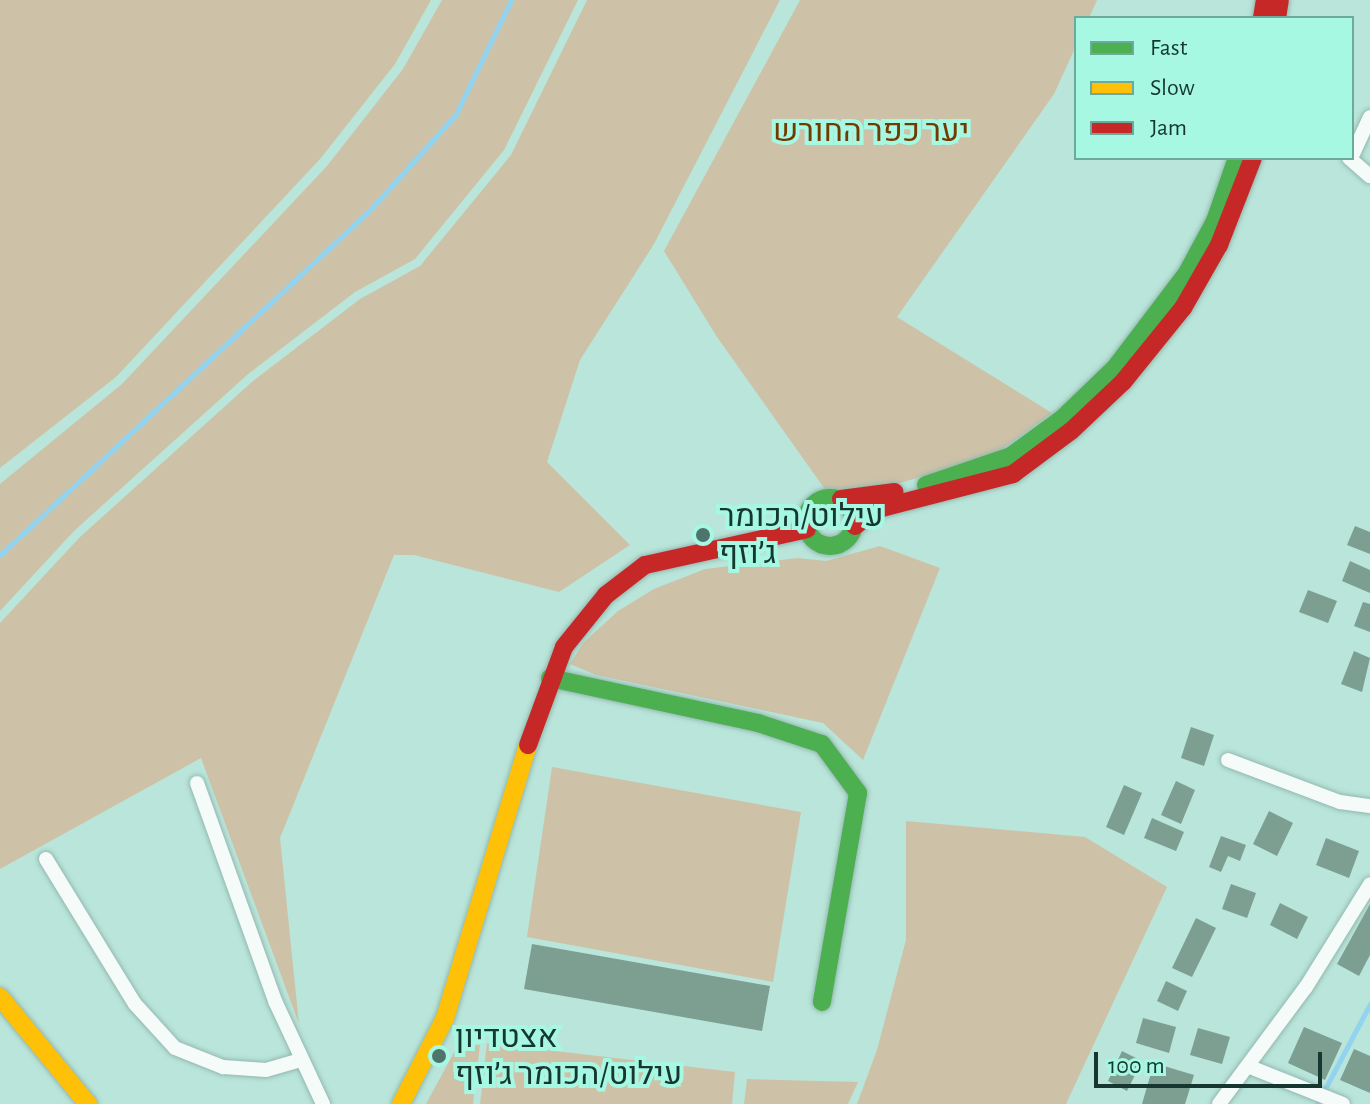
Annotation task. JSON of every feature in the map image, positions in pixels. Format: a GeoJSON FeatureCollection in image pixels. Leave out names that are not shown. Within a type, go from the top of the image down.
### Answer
{"type":"FeatureCollection","features":[{"type":"Feature","properties":{"kind":"street"},"geometry":{"type":"LineString","coordinates":[[1354,150],[1370,117]]}},
{"type":"Feature","properties":{"kind":"street"},"geometry":{"type":"LineString","coordinates":[[807,529],[814,503],[969,474],[1011,456],[1063,418],[1115,368],[1173,294],[1215,221],[1236,160]]}},
{"type":"Feature","properties":{"kind":"street"},"geometry":{"type":"LineString","coordinates":[[807,529],[817,542],[833,546],[846,541],[855,526],[887,506],[1003,478],[1071,431],[1144,359],[1183,308],[1219,245],[1252,160]]}},
{"type":"Feature","properties":{"kind":"street"},"geometry":{"type":"LineString","coordinates":[[1352,160],[1370,176]]}},
{"type":"Feature","properties":{"kind":"street"},"geometry":{"type":"LineString","coordinates":[[841,499],[853,511],[855,526]]}},
{"type":"Feature","properties":{"kind":"street"},"geometry":{"type":"LineString","coordinates":[[401,1104],[445,1018],[550,678],[564,647],[606,595],[645,565],[807,529]]}},
{"type":"Feature","properties":{"kind":"street"},"geometry":{"type":"LineString","coordinates":[[550,678],[758,723],[822,744],[858,793],[822,1002]]}},
{"type":"Feature","properties":{"kind":"street"},"geometry":{"type":"LineString","coordinates":[[1228,760],[1340,802],[1370,806]]}},
{"type":"Feature","properties":{"kind":"street"},"geometry":{"type":"LineString","coordinates":[[197,783],[301,1060],[323,1104]]}},
{"type":"Feature","properties":{"kind":"street"},"geometry":{"type":"LineString","coordinates":[[46,859],[135,1004],[175,1048],[223,1067],[266,1070],[301,1060]]}},
{"type":"Feature","properties":{"kind":"street"},"geometry":{"type":"LineString","coordinates":[[1219,1104],[1250,1067],[1370,884]]}},
{"type":"Feature","properties":{"kind":"street"},"geometry":{"type":"LineString","coordinates":[[0,997],[88,1104]]}},
{"type":"Feature","properties":{"kind":"street"},"geometry":{"type":"LineString","coordinates":[[45,1053],[72,1104]]}},
{"type":"Feature","properties":{"kind":"street"},"geometry":{"type":"LineString","coordinates":[[1250,1067],[1343,1104]]}},
{"type":"Feature","properties":{"kind":"green space"},"geometry":{"type":"Polygon","coordinates":[[[0,0],[431,0],[395,64],[320,159],[116,377],[0,468],[0,0]]]}},
{"type":"Feature","properties":{"kind":"green space"},"geometry":{"type":"Polygon","coordinates":[[[442,0],[578,0],[504,150],[415,259],[355,292],[247,375],[74,531],[0,611],[0,484],[122,384],[327,166],[403,69],[442,0]]]}},
{"type":"Feature","properties":{"kind":"green space"},"geometry":{"type":"Polygon","coordinates":[[[587,0],[780,0],[654,244],[580,360],[547,462],[630,545],[559,592],[414,555],[394,555],[280,838],[299,1024],[201,758],[0,869],[0,623],[80,537],[253,381],[360,299],[420,266],[511,155],[587,0]]]}},
{"type":"Feature","properties":{"kind":"green space","name":"יער כפר החורש"},"geometry":{"type":"Polygon","coordinates":[[[800,0],[1097,0],[1090,16],[1074,16],[1074,50],[1054,94],[897,317],[1052,413],[993,456],[834,502],[717,337],[664,251],[800,0]]]}},
{"type":"Feature","properties":{"kind":"green space"},"geometry":{"type":"Polygon","coordinates":[[[880,546],[940,568],[863,760],[823,723],[596,675],[570,664],[583,643],[618,611],[654,589],[705,569],[798,558],[826,561],[880,546]]]}},
{"type":"Feature","properties":{"kind":"green space"},"geometry":{"type":"Polygon","coordinates":[[[552,767],[801,812],[773,982],[527,937],[552,767]]]}},
{"type":"Feature","properties":{"kind":"green space"},"geometry":{"type":"Polygon","coordinates":[[[906,821],[1085,837],[1167,887],[1066,1104],[857,1104],[877,1050],[906,940],[906,821]]]}},
{"type":"Feature","properties":{"kind":"green space"},"geometry":{"type":"Polygon","coordinates":[[[487,1043],[735,1072],[732,1104],[480,1104],[487,1043]]]}},
{"type":"Feature","properties":{"kind":"green space"},"geometry":{"type":"Polygon","coordinates":[[[458,1045],[480,1045],[473,1104],[426,1104],[458,1045]]]}},
{"type":"Feature","properties":{"kind":"green space"},"geometry":{"type":"Polygon","coordinates":[[[747,1079],[858,1082],[848,1104],[744,1104],[747,1079]]]}},
{"type":"Feature","properties":{"kind":"building"},"geometry":{"type":"Polygon","coordinates":[[[1355,526],[1370,532],[1370,554],[1347,545],[1355,526]]]}},
{"type":"Feature","properties":{"kind":"building"},"geometry":{"type":"Polygon","coordinates":[[[1350,561],[1370,570],[1370,593],[1342,581],[1350,561]]]}},
{"type":"Feature","properties":{"kind":"building"},"geometry":{"type":"Polygon","coordinates":[[[1308,590],[1337,601],[1328,623],[1299,612],[1308,590]]]}},
{"type":"Feature","properties":{"kind":"building"},"geometry":{"type":"Polygon","coordinates":[[[1363,602],[1370,604],[1370,632],[1354,626],[1363,602]]]}},
{"type":"Feature","properties":{"kind":"building"},"geometry":{"type":"Polygon","coordinates":[[[1354,651],[1370,658],[1362,692],[1341,684],[1354,651]]]}},
{"type":"Feature","properties":{"kind":"building"},"geometry":{"type":"Polygon","coordinates":[[[1191,727],[1214,735],[1204,766],[1181,758],[1191,727]]]}},
{"type":"Feature","properties":{"kind":"building"},"geometry":{"type":"Polygon","coordinates":[[[1176,781],[1195,790],[1181,824],[1161,815],[1176,781]]]}},
{"type":"Feature","properties":{"kind":"building"},"geometry":{"type":"Polygon","coordinates":[[[1124,785],[1142,793],[1124,835],[1106,827],[1124,785]]]}},
{"type":"Feature","properties":{"kind":"building"},"geometry":{"type":"Polygon","coordinates":[[[1269,811],[1293,823],[1277,856],[1253,844],[1269,811]]]}},
{"type":"Feature","properties":{"kind":"building"},"geometry":{"type":"Polygon","coordinates":[[[1152,818],[1184,832],[1176,851],[1144,838],[1152,818]]]}},
{"type":"Feature","properties":{"kind":"building"},"geometry":{"type":"Polygon","coordinates":[[[1221,836],[1246,845],[1240,861],[1228,856],[1221,872],[1209,867],[1221,836]]]}},
{"type":"Feature","properties":{"kind":"building"},"geometry":{"type":"Polygon","coordinates":[[[1326,838],[1359,851],[1349,878],[1316,865],[1326,838]]]}},
{"type":"Feature","properties":{"kind":"building"},"geometry":{"type":"Polygon","coordinates":[[[1231,884],[1256,893],[1247,918],[1222,909],[1231,884]]]}},
{"type":"Feature","properties":{"kind":"building"},"geometry":{"type":"Polygon","coordinates":[[[1280,903],[1308,917],[1297,939],[1270,925],[1280,903]]]}},
{"type":"Feature","properties":{"kind":"building"},"geometry":{"type":"Polygon","coordinates":[[[1370,904],[1370,955],[1359,976],[1337,964],[1370,904]]]}},
{"type":"Feature","properties":{"kind":"building"},"geometry":{"type":"Polygon","coordinates":[[[1196,918],[1216,928],[1192,977],[1172,968],[1196,918]]]}},
{"type":"Feature","properties":{"kind":"building"},"geometry":{"type":"Polygon","coordinates":[[[532,944],[770,986],[762,1031],[524,989],[532,944]]]}},
{"type":"Feature","properties":{"kind":"building"},"geometry":{"type":"Polygon","coordinates":[[[1166,981],[1187,991],[1178,1011],[1157,1001],[1166,981]]]}},
{"type":"Feature","properties":{"kind":"building"},"geometry":{"type":"Polygon","coordinates":[[[1143,1018],[1176,1027],[1169,1053],[1136,1043],[1143,1018]]]}},
{"type":"Feature","properties":{"kind":"building"},"geometry":{"type":"Polygon","coordinates":[[[1304,1027],[1342,1043],[1325,1080],[1288,1063],[1304,1027]]]}},
{"type":"Feature","properties":{"kind":"building"},"geometry":{"type":"Polygon","coordinates":[[[1198,1028],[1230,1037],[1222,1064],[1190,1055],[1198,1028]]]}},
{"type":"Feature","properties":{"kind":"building"},"geometry":{"type":"Polygon","coordinates":[[[1354,1049],[1370,1056],[1370,1093],[1340,1080],[1354,1049]]]}},
{"type":"Feature","properties":{"kind":"building"},"geometry":{"type":"Polygon","coordinates":[[[1122,1051],[1142,1061],[1127,1091],[1108,1081],[1122,1051]]]}},
{"type":"Feature","properties":{"kind":"building"},"geometry":{"type":"Polygon","coordinates":[[[1154,1063],[1194,1075],[1185,1104],[1142,1104],[1154,1063]]]}},
{"type":"Feature","properties":{"kind":"waterway"},"geometry":{"type":"LineString","coordinates":[[0,555],[370,210],[456,114],[511,0]]}},
{"type":"Feature","properties":{"kind":"waterway"},"geometry":{"type":"LineString","coordinates":[[1317,1104],[1370,1004]]}},
{"type":"Feature","properties":{"kind":"traffic: fast"},"geometry":{"type":"LineString","coordinates":[[926,485],[1011,456],[1063,418],[1115,368],[1187,273],[1215,221],[1236,160]]}},
{"type":"Feature","properties":{"kind":"traffic: fast"},"geometry":{"type":"LineString","coordinates":[[830,498],[839,499],[847,505],[853,513],[854,522],[853,531],[847,539],[839,545],[830,546],[821,545],[813,539],[807,531],[806,522],[807,513],[813,505],[821,499],[830,498]]}},
{"type":"Feature","properties":{"kind":"traffic: fast"},"geometry":{"type":"LineString","coordinates":[[550,678],[758,723],[822,744],[858,793],[822,1002]]}},
{"type":"Feature","properties":{"kind":"traffic: slow"},"geometry":{"type":"LineString","coordinates":[[401,1104],[445,1018],[528,745]]}},
{"type":"Feature","properties":{"kind":"traffic: slow"},"geometry":{"type":"LineString","coordinates":[[0,997],[88,1104]]}},
{"type":"Feature","properties":{"kind":"traffic: jam"},"geometry":{"type":"LineString","coordinates":[[1262,16],[1265,0]]}},
{"type":"Feature","properties":{"kind":"traffic: jam"},"geometry":{"type":"LineString","coordinates":[[1277,16],[1280,0]]}},
{"type":"Feature","properties":{"kind":"traffic: jam"},"geometry":{"type":"LineString","coordinates":[[855,526],[874,510],[1013,474],[1071,431],[1123,382],[1183,308],[1219,245],[1252,160]]}},
{"type":"Feature","properties":{"kind":"traffic: jam"},"geometry":{"type":"LineString","coordinates":[[841,499],[895,492]]}},
{"type":"Feature","properties":{"kind":"traffic: jam"},"geometry":{"type":"LineString","coordinates":[[528,745],[564,647],[606,595],[645,565],[807,529]]}},
{"type":"Feature","properties":{"kind":"place","name":"עילוט/הכומר ג׳וזף"},"geometry":{"type":"Point","coordinates":[703,535]}},
{"type":"Feature","properties":{"kind":"place","name":"אצטדיון עילוט/הכומר ג׳וזף"},"geometry":{"type":"Point","coordinates":[439,1056]}}]}
